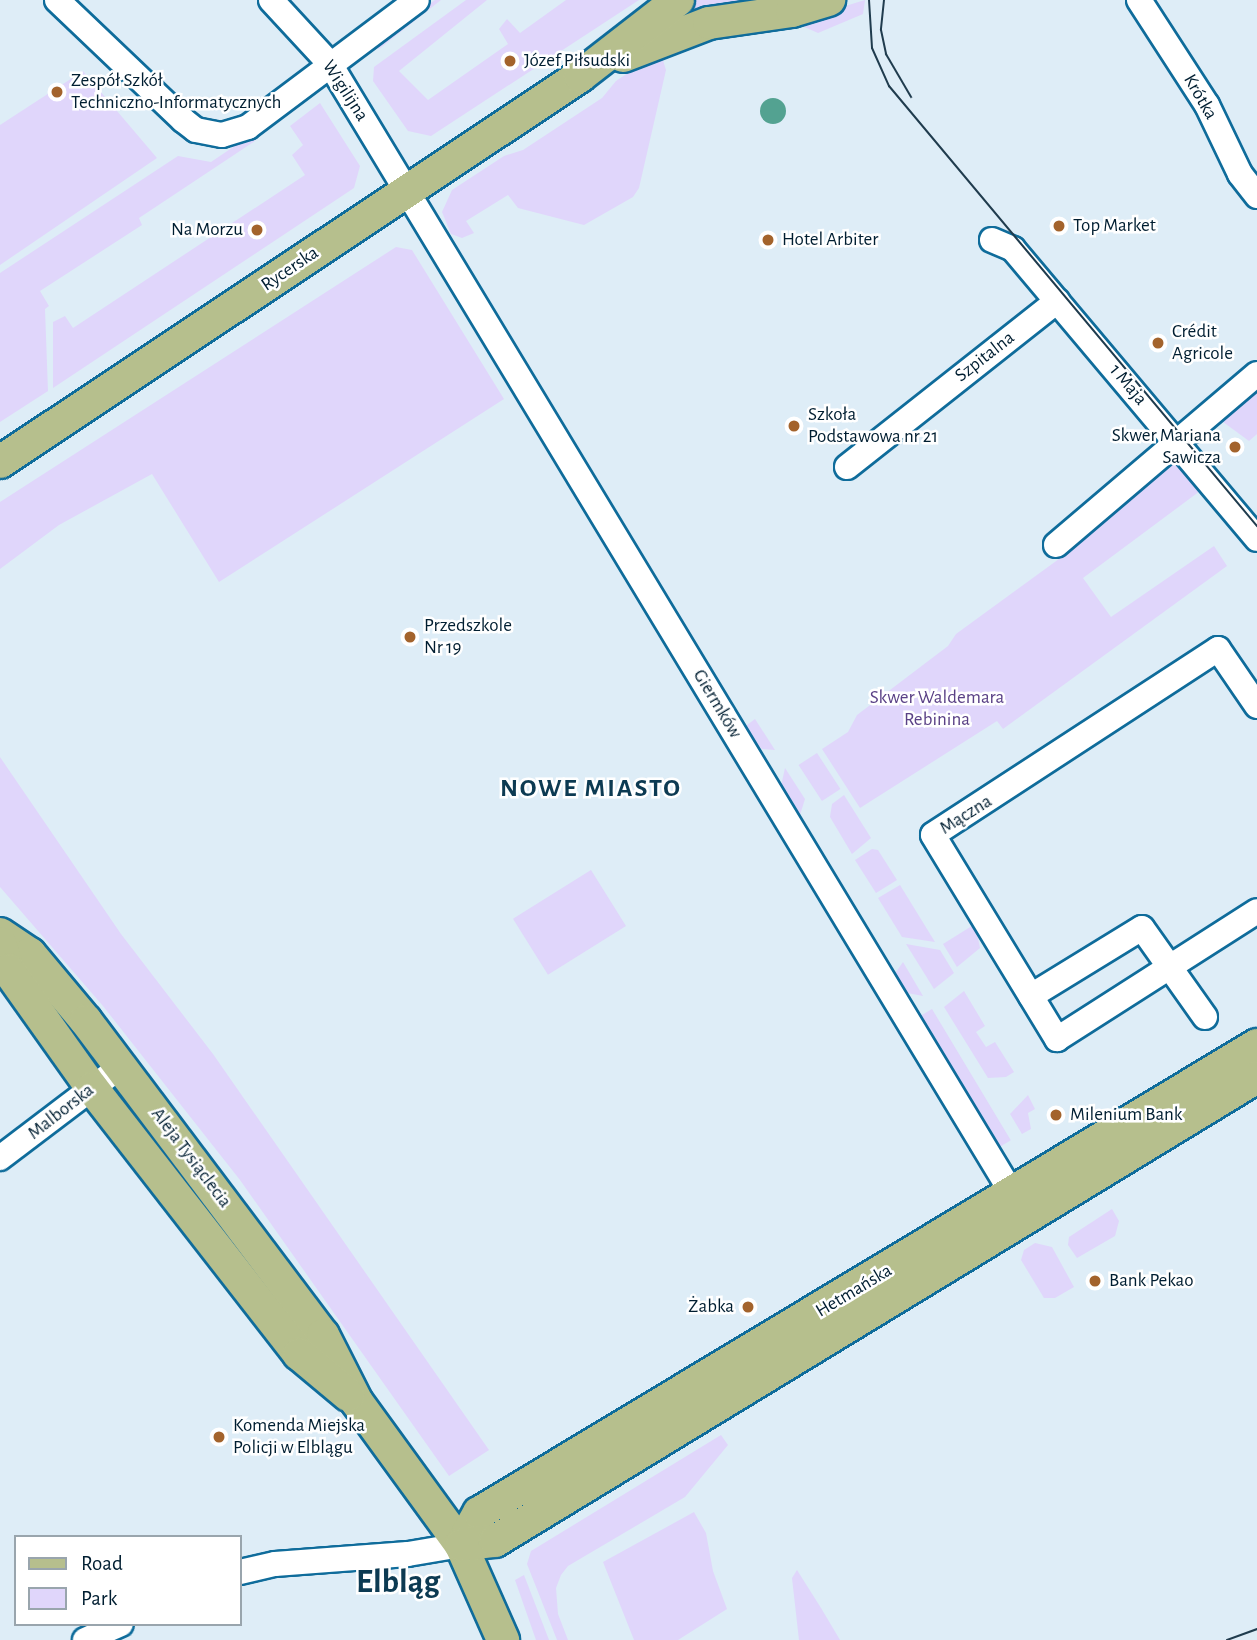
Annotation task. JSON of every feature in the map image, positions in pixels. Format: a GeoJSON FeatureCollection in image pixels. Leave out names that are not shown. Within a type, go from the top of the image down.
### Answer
{"type":"FeatureCollection","features":[{"type":"Feature","properties":{"kind":"main road","name":"Rycerska"},"geometry":{"type":"LineString","coordinates":[[0,462],[580,76],[678,0]]}},
{"type":"Feature","properties":{"kind":"main road","name":"Rycerska"},"geometry":{"type":"LineString","coordinates":[[580,76],[652,42],[748,9],[792,11],[829,0]]}},
{"type":"Feature","properties":{"kind":"main road","name":"Aleja Tysiąclecia"},"geometry":{"type":"LineString","coordinates":[[0,934],[30,954],[121,1066],[323,1335],[357,1402],[461,1545],[503,1640]]}},
{"type":"Feature","properties":{"kind":"main road","name":"Aleja Tysiąclecia"},"geometry":{"type":"LineString","coordinates":[[0,943],[8,970],[92,1088],[299,1354],[357,1402]]}},
{"type":"Feature","properties":{"kind":"main road","name":"Hetmańska"},"geometry":{"type":"LineString","coordinates":[[461,1545],[495,1541],[1020,1206],[1257,1045]]}},
{"type":"Feature","properties":{"kind":"main road","name":"Hetmańska"},"geometry":{"type":"LineString","coordinates":[[1020,1206],[1256,1081]]}},
{"type":"Feature","properties":{"kind":"street"},"geometry":{"type":"LineString","coordinates":[[57,0],[196,130],[234,134],[417,0]]}},
{"type":"Feature","properties":{"kind":"street","name":"Wigilijna"},"geometry":{"type":"LineString","coordinates":[[271,0],[330,64],[408,191]]}},
{"type":"Feature","properties":{"kind":"street","name":"Krótka"},"geometry":{"type":"LineString","coordinates":[[1139,0],[1207,105],[1240,174],[1257,196]]}},
{"type":"Feature","properties":{"kind":"street","name":"Giermków"},"geometry":{"type":"LineString","coordinates":[[408,191],[1020,1206]]}},
{"type":"Feature","properties":{"kind":"street","name":"1 Maja"},"geometry":{"type":"LineString","coordinates":[[992,240],[1013,249],[1257,539]]}},
{"type":"Feature","properties":{"kind":"street","name":"Szpitalna"},"geometry":{"type":"LineString","coordinates":[[847,467],[1057,301]]}},
{"type":"Feature","properties":{"kind":"street"},"geometry":{"type":"LineString","coordinates":[[1056,545],[1257,374]]}},
{"type":"Feature","properties":{"kind":"street","name":"Mączna"},"geometry":{"type":"LineString","coordinates":[[1257,706],[1218,649],[933,835],[1057,1039],[1257,911]]}},
{"type":"Feature","properties":{"kind":"street"},"geometry":{"type":"LineString","coordinates":[[1031,996],[1142,928],[1205,1017]]}},
{"type":"Feature","properties":{"kind":"street","name":"Malborska"},"geometry":{"type":"LineString","coordinates":[[0,1158],[121,1066]]}},
{"type":"Feature","properties":{"kind":"street","name":"Hetmańska"},"geometry":{"type":"LineString","coordinates":[[242,1572],[275,1564],[408,1554],[461,1545]]}},
{"type":"Feature","properties":{"kind":"street"},"geometry":{"type":"LineString","coordinates":[[85,1640],[116,1626]]}},
{"type":"Feature","properties":{"kind":"green space"},"geometry":{"type":"Polygon","coordinates":[[[435,0],[441,0],[379,49],[371,46],[435,0]]]}},
{"type":"Feature","properties":{"kind":"green space"},"geometry":{"type":"Polygon","coordinates":[[[466,0],[487,0],[399,71],[428,100],[508,44],[499,29],[507,19],[520,33],[566,0],[639,0],[431,136],[408,131],[373,81],[374,67],[466,0]]]}},
{"type":"Feature","properties":{"kind":"green space"},"geometry":{"type":"Polygon","coordinates":[[[695,0],[747,0],[660,23],[695,0]]]}},
{"type":"Feature","properties":{"kind":"green space"},"geometry":{"type":"Polygon","coordinates":[[[865,0],[863,14],[818,33],[793,22],[865,0]]]}},
{"type":"Feature","properties":{"kind":"green space"},"geometry":{"type":"Polygon","coordinates":[[[653,56],[662,57],[666,70],[639,188],[633,197],[584,225],[518,208],[508,195],[466,221],[474,233],[462,238],[451,234],[442,212],[452,190],[504,156],[523,150],[602,98],[616,81],[653,56]]]}},
{"type":"Feature","properties":{"kind":"green space","name":"Zespół Szkół Techniczno-Informatycznych"},"geometry":{"type":"Polygon","coordinates":[[[83,71],[157,158],[0,265],[0,125],[83,71]]]}},
{"type":"Feature","properties":{"kind":"green space"},"geometry":{"type":"Polygon","coordinates":[[[320,103],[360,166],[354,188],[53,388],[53,322],[65,316],[73,328],[305,175],[292,155],[303,145],[290,126],[320,103]]]}},
{"type":"Feature","properties":{"kind":"green space"},"geometry":{"type":"Polygon","coordinates":[[[251,135],[255,141],[139,218],[142,225],[40,291],[49,306],[45,309],[48,391],[0,422],[0,273],[178,156],[211,162],[251,135]]]}},
{"type":"Feature","properties":{"kind":"green space"},"geometry":{"type":"Polygon","coordinates":[[[396,247],[412,250],[504,399],[219,582],[152,474],[59,525],[0,569],[0,502],[396,247]]]}},
{"type":"Feature","properties":{"kind":"green space"},"geometry":{"type":"Polygon","coordinates":[[[1257,391],[1257,434],[1249,441],[1219,419],[1257,391]]]}},
{"type":"Feature","properties":{"kind":"green space","name":"Skwer Waldemara Rebinina"},"geometry":{"type":"Polygon","coordinates":[[[1172,456],[1200,491],[1083,578],[1111,617],[1214,546],[1227,566],[1003,729],[997,721],[860,808],[822,749],[848,732],[857,715],[948,646],[956,634],[1063,556],[1172,456]]]}},
{"type":"Feature","properties":{"kind":"green space"},"geometry":{"type":"Polygon","coordinates":[[[755,719],[775,750],[762,749],[748,734],[747,725],[755,719]]]}},
{"type":"Feature","properties":{"kind":"green space"},"geometry":{"type":"Polygon","coordinates":[[[817,753],[840,789],[822,801],[799,765],[817,753]]]}},
{"type":"Feature","properties":{"kind":"green space"},"geometry":{"type":"Polygon","coordinates":[[[0,757],[121,934],[213,1054],[489,1450],[449,1476],[240,1180],[103,1006],[0,887],[0,757]]]}},
{"type":"Feature","properties":{"kind":"green space"},"geometry":{"type":"Polygon","coordinates":[[[785,768],[805,799],[799,818],[781,786],[785,768]]]}},
{"type":"Feature","properties":{"kind":"green space"},"geometry":{"type":"Polygon","coordinates":[[[844,795],[871,838],[852,854],[830,817],[832,804],[844,795]]]}},
{"type":"Feature","properties":{"kind":"green space"},"geometry":{"type":"Polygon","coordinates":[[[872,849],[878,850],[897,880],[876,893],[855,860],[872,849]]]}},
{"type":"Feature","properties":{"kind":"green space"},"geometry":{"type":"Polygon","coordinates":[[[591,870],[626,926],[548,975],[513,919],[591,870]]]}},
{"type":"Feature","properties":{"kind":"green space"},"geometry":{"type":"Polygon","coordinates":[[[900,885],[935,942],[902,937],[878,898],[900,885]]]}},
{"type":"Feature","properties":{"kind":"green space"},"geometry":{"type":"Polygon","coordinates":[[[975,924],[980,948],[957,967],[943,944],[975,924]]]}},
{"type":"Feature","properties":{"kind":"green space"},"geometry":{"type":"Polygon","coordinates":[[[906,944],[940,950],[954,973],[934,989],[906,944]]]}},
{"type":"Feature","properties":{"kind":"green space"},"geometry":{"type":"Polygon","coordinates":[[[903,962],[923,996],[907,993],[894,975],[903,962]]]}},
{"type":"Feature","properties":{"kind":"green space"},"geometry":{"type":"Polygon","coordinates":[[[964,991],[985,1026],[976,1032],[986,1047],[995,1042],[1014,1072],[1006,1077],[988,1078],[944,1007],[964,991]]]}},
{"type":"Feature","properties":{"kind":"green space"},"geometry":{"type":"Polygon","coordinates":[[[932,1009],[1011,1140],[992,1151],[913,1020],[932,1009]]]}},
{"type":"Feature","properties":{"kind":"green space"},"geometry":{"type":"Polygon","coordinates":[[[1028,1095],[1035,1109],[1028,1113],[1031,1129],[1022,1134],[1010,1114],[1028,1095]]]}},
{"type":"Feature","properties":{"kind":"green space"},"geometry":{"type":"Polygon","coordinates":[[[1112,1209],[1119,1221],[1115,1236],[1077,1258],[1068,1245],[1069,1237],[1112,1209]]]}},
{"type":"Feature","properties":{"kind":"green space"},"geometry":{"type":"Polygon","coordinates":[[[1035,1243],[1052,1247],[1074,1287],[1055,1298],[1044,1298],[1021,1260],[1024,1250],[1035,1243]]]}},
{"type":"Feature","properties":{"kind":"green space"},"geometry":{"type":"Polygon","coordinates":[[[721,1435],[728,1445],[685,1497],[568,1566],[556,1588],[558,1614],[568,1640],[557,1640],[527,1564],[531,1551],[721,1435]]]}},
{"type":"Feature","properties":{"kind":"green space"},"geometry":{"type":"Polygon","coordinates":[[[694,1512],[706,1533],[713,1571],[727,1609],[678,1640],[634,1640],[603,1562],[694,1512]]]}},
{"type":"Feature","properties":{"kind":"green space"},"geometry":{"type":"Polygon","coordinates":[[[797,1570],[840,1640],[799,1640],[792,1578],[797,1570]]]}},
{"type":"Feature","properties":{"kind":"green space"},"geometry":{"type":"Polygon","coordinates":[[[524,1575],[549,1640],[536,1640],[515,1580],[524,1575]]]}},
{"type":"Feature","properties":{"kind":"shaded area"},"geometry":{"type":"Polygon","coordinates":[[[773,98],[782,102],[786,111],[782,120],[773,124],[764,120],[760,111],[764,102],[773,98]]]}},
{"type":"Feature","properties":{"kind":"tram line"},"geometry":{"type":"LineString","coordinates":[[869,0],[872,48],[889,86],[1257,526]]}},
{"type":"Feature","properties":{"kind":"tram line"},"geometry":{"type":"LineString","coordinates":[[884,0],[881,30],[886,54],[911,97]]}},
{"type":"Feature","properties":{"kind":"tram line"},"geometry":{"type":"LineString","coordinates":[[1227,1640],[1257,1629]]}},
{"type":"Feature","properties":{"kind":"place","name":"Józef Piłsudski"},"geometry":{"type":"Point","coordinates":[510,61]}},
{"type":"Feature","properties":{"kind":"place","name":"Zespół Szkół Techniczno-Informatycznych"},"geometry":{"type":"Point","coordinates":[57,92]}},
{"type":"Feature","properties":{"kind":"place","name":"Top Market"},"geometry":{"type":"Point","coordinates":[1059,226]}},
{"type":"Feature","properties":{"kind":"place","name":"Na Morzu"},"geometry":{"type":"Point","coordinates":[257,230]}},
{"type":"Feature","properties":{"kind":"place","name":"Hotel Arbiter"},"geometry":{"type":"Point","coordinates":[768,240]}},
{"type":"Feature","properties":{"kind":"place","name":"Crédit Agricole"},"geometry":{"type":"Point","coordinates":[1158,343]}},
{"type":"Feature","properties":{"kind":"place","name":"Szkoła Podstawowa nr 21"},"geometry":{"type":"Point","coordinates":[794,426]}},
{"type":"Feature","properties":{"kind":"place","name":"Skwer Mariana Sawicza"},"geometry":{"type":"Point","coordinates":[1235,447]}},
{"type":"Feature","properties":{"kind":"place","name":"Przedszkole Nr 19"},"geometry":{"type":"Point","coordinates":[410,637]}},
{"type":"Feature","properties":{"kind":"place","name":"Milenium Bank"},"geometry":{"type":"Point","coordinates":[1056,1115]}},
{"type":"Feature","properties":{"kind":"place","name":"Bank Pekao"},"geometry":{"type":"Point","coordinates":[1095,1281]}},
{"type":"Feature","properties":{"kind":"place","name":"Żabka"},"geometry":{"type":"Point","coordinates":[748,1307]}},
{"type":"Feature","properties":{"kind":"place","name":"Komenda Miejska Policji w Elblągu"},"geometry":{"type":"Point","coordinates":[219,1437]}},
{"type":"Feature","properties":{"kind":"district","name":"NOWE MIASTO"},"geometry":{"type":"Point","coordinates":[591,789]}},
{"type":"Feature","properties":{"kind":"district","name":"Elbląg"},"geometry":{"type":"Point","coordinates":[398,1583]}}]}
